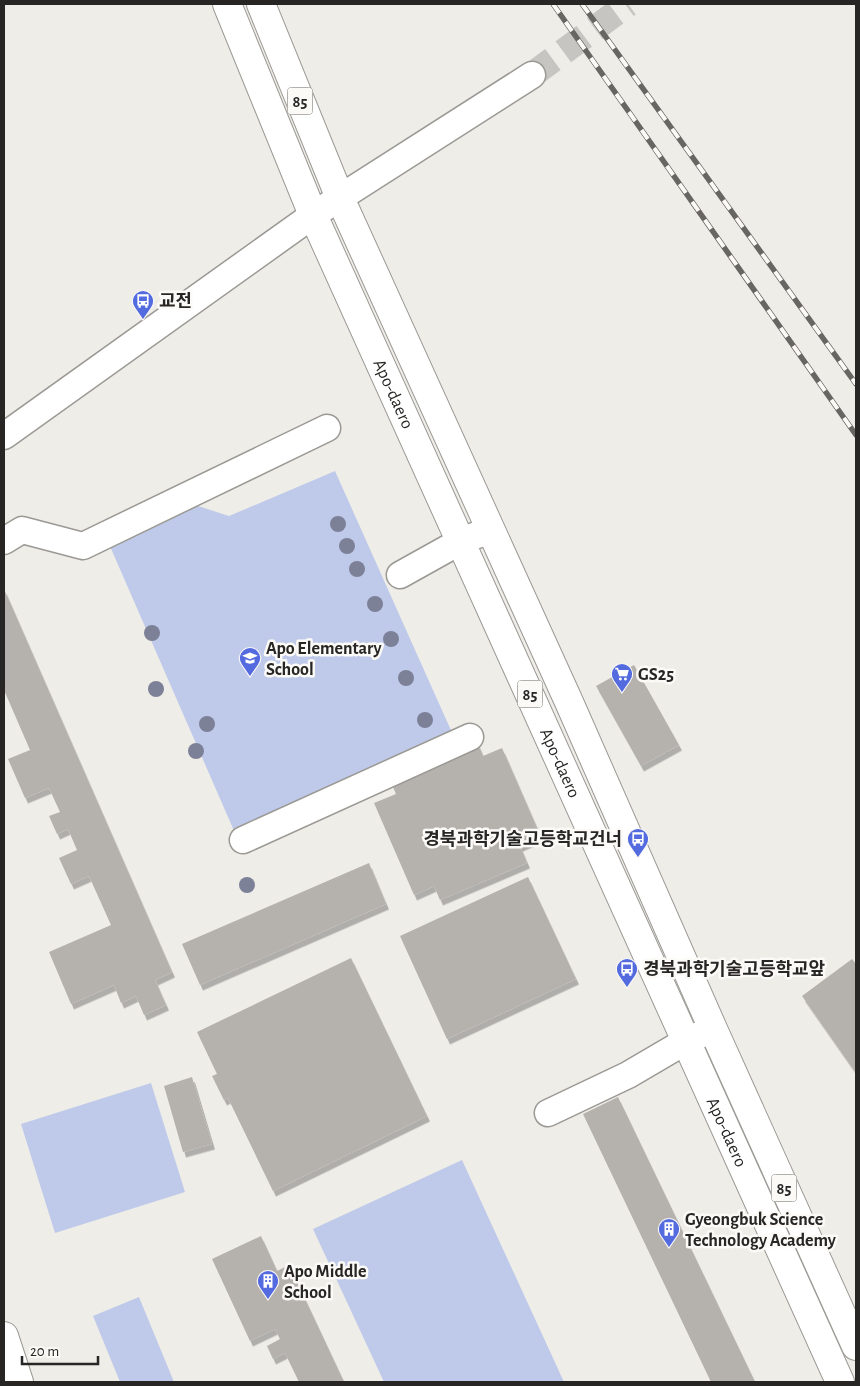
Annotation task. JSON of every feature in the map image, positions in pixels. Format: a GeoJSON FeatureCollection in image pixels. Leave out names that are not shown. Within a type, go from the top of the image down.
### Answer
{"type":"FeatureCollection","features":[{"type":"Feature","properties":{"kind":"main road","name":"Apo-daero"},"geometry":{"type":"LineString","coordinates":[[227,4],[313,215],[840,1382]]}},
{"type":"Feature","properties":{"kind":"main road","name":"Apo-daero"},"geometry":{"type":"LineString","coordinates":[[261,4],[340,198],[569,702],[712,1029],[856,1346]]}},
{"type":"Feature","properties":{"kind":"main road"},"geometry":{"type":"LineString","coordinates":[[4,1336],[19,1382]]}},
{"type":"Feature","properties":{"kind":"street"},"geometry":{"type":"LineString","coordinates":[[4,436],[313,215],[532,75]]}},
{"type":"Feature","properties":{"kind":"street"},"geometry":{"type":"LineString","coordinates":[[4,542],[22,530],[84,546],[328,428]]}},
{"type":"Feature","properties":{"kind":"street"},"geometry":{"type":"LineString","coordinates":[[400,575],[461,541],[490,530]]}},
{"type":"Feature","properties":{"kind":"street"},"geometry":{"type":"LineString","coordinates":[[244,840],[470,737]]}},
{"type":"Feature","properties":{"kind":"street"},"geometry":{"type":"LineString","coordinates":[[548,1113],[628,1075],[686,1041],[712,1029]]}},
{"type":"Feature","properties":{"kind":"shaded area"},"geometry":{"type":"Polygon","coordinates":[[[335,471],[454,737],[235,833],[109,544],[192,504],[229,516],[335,471]]]}},
{"type":"Feature","properties":{"kind":"shaded area"},"geometry":{"type":"Polygon","coordinates":[[[151,1083],[185,1192],[55,1233],[21,1124],[151,1083]]]}},
{"type":"Feature","properties":{"kind":"shaded area"},"geometry":{"type":"Polygon","coordinates":[[[462,1160],[564,1382],[384,1382],[313,1229],[462,1160]]]}},
{"type":"Feature","properties":{"kind":"shaded area"},"geometry":{"type":"Polygon","coordinates":[[[139,1297],[174,1382],[120,1382],[93,1316],[139,1297]]]}},
{"type":"Feature","properties":{"kind":"building"},"geometry":{"type":"Polygon","coordinates":[[[4,589],[172,972],[155,980],[166,1005],[144,1015],[136,996],[121,1003],[114,985],[71,1004],[49,952],[111,925],[89,876],[71,884],[59,858],[77,850],[68,829],[57,834],[49,816],[60,812],[49,788],[25,798],[8,759],[30,750],[4,690],[4,589]]]}},
{"type":"Feature","properties":{"kind":"building"},"geometry":{"type":"Polygon","coordinates":[[[634,665],[679,745],[641,766],[596,686],[634,665]]]}},
{"type":"Feature","properties":{"kind":"building"},"geometry":{"type":"Polygon","coordinates":[[[477,742],[483,756],[502,748],[541,837],[520,846],[527,863],[440,900],[434,886],[414,895],[374,803],[396,794],[390,780],[477,742]]]}},
{"type":"Feature","properties":{"kind":"building"},"geometry":{"type":"Polygon","coordinates":[[[369,863],[386,904],[200,985],[182,944],[369,863]]]}},
{"type":"Feature","properties":{"kind":"building"},"geometry":{"type":"Polygon","coordinates":[[[528,877],[576,979],[447,1039],[400,936],[528,877]]]}},
{"type":"Feature","properties":{"kind":"building"},"geometry":{"type":"Polygon","coordinates":[[[351,958],[427,1116],[273,1191],[228,1098],[224,1100],[212,1076],[217,1074],[197,1032],[351,958]]]}},
{"type":"Feature","properties":{"kind":"building"},"geometry":{"type":"Polygon","coordinates":[[[852,959],[856,964],[856,1073],[802,996],[852,959]]]}},
{"type":"Feature","properties":{"kind":"building"},"geometry":{"type":"Polygon","coordinates":[[[192,1077],[212,1144],[183,1152],[164,1086],[192,1077]]]}},
{"type":"Feature","properties":{"kind":"building","name":"Gyeongbuk Science Technology Academy"},"geometry":{"type":"Polygon","coordinates":[[[618,1097],[755,1382],[711,1382],[583,1114],[618,1097]]]}},
{"type":"Feature","properties":{"kind":"building","name":"Apo Middle School"},"geometry":{"type":"Polygon","coordinates":[[[261,1236],[277,1271],[289,1265],[344,1382],[299,1382],[285,1353],[273,1359],[267,1346],[280,1339],[275,1329],[250,1341],[212,1259],[261,1236]]]}},
{"type":"Feature","properties":{"kind":"tunnel"},"geometry":{"type":"LineString","coordinates":[[532,75],[628,4]]}},
{"type":"Feature","properties":{"kind":"railway"},"geometry":{"type":"LineString","coordinates":[[553,4],[856,435]]}},
{"type":"Feature","properties":{"kind":"railway"},"geometry":{"type":"LineString","coordinates":[[582,4],[856,384]]}},
{"type":"Feature","properties":{"kind":"place","name":"교전"},"geometry":{"type":"Point","coordinates":[143,320]}},
{"type":"Feature","properties":{"kind":"place","name":"Apo Elementary School"},"geometry":{"type":"Point","coordinates":[250,677]}},
{"type":"Feature","properties":{"kind":"place","name":"GS25"},"geometry":{"type":"Point","coordinates":[622,693]}},
{"type":"Feature","properties":{"kind":"place","name":"경북과학기술고등학교건너"},"geometry":{"type":"Point","coordinates":[638,858]}},
{"type":"Feature","properties":{"kind":"place","name":"경북과학기술고등학교앞"},"geometry":{"type":"Point","coordinates":[627,988]}},
{"type":"Feature","properties":{"kind":"place","name":"Gyeongbuk Science Technology Academy"},"geometry":{"type":"Point","coordinates":[669,1248]}},
{"type":"Feature","properties":{"kind":"place","name":"Apo Middle School"},"geometry":{"type":"Point","coordinates":[268,1300]}}]}
